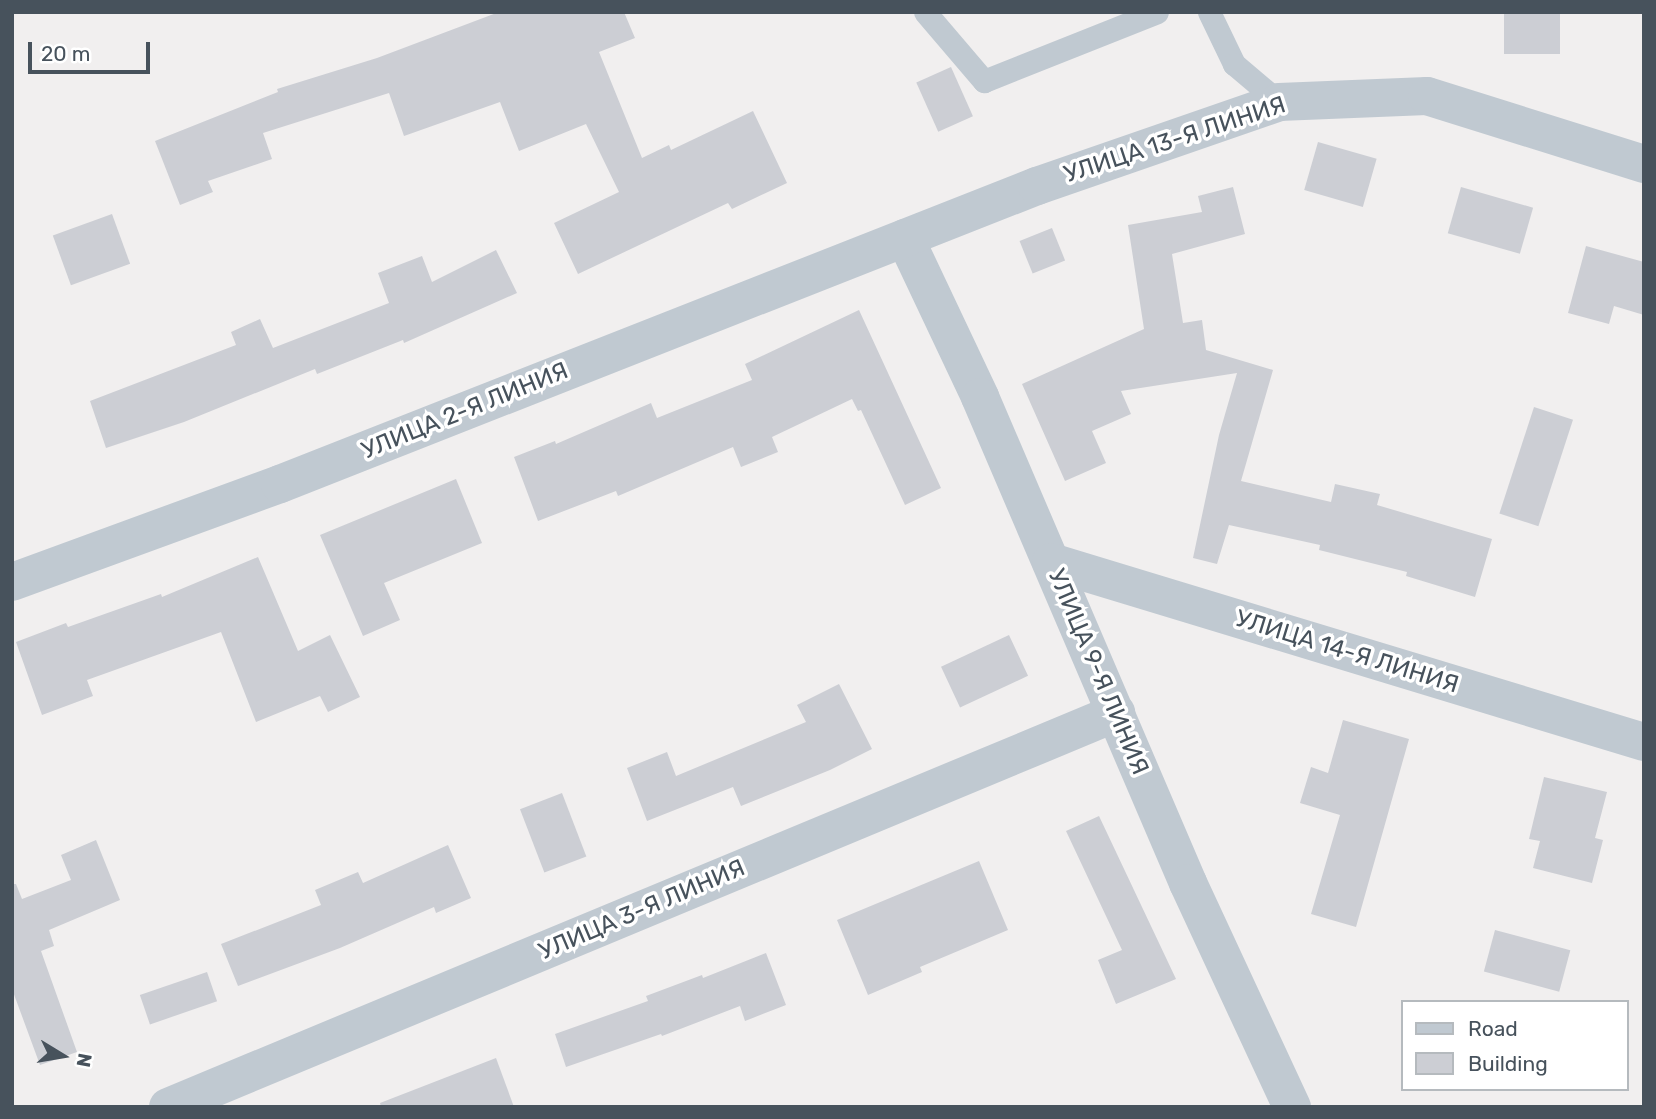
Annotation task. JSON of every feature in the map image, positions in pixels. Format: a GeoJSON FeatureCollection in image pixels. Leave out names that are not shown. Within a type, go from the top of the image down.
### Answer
{"type":"FeatureCollection","features":[{"type":"Feature","properties":{"kind":"street","name":"УЛИЦА 13-Я ЛИНИЯ"},"geometry":{"type":"LineString","coordinates":[[910,236],[1037,186],[1279,102],[1427,96],[1644,164]]}},
{"type":"Feature","properties":{"kind":"street","name":"УЛИЦА 9-Я ЛИНИЯ"},"geometry":{"type":"LineString","coordinates":[[910,236],[1188,883],[1292,1107]]}},
{"type":"Feature","properties":{"kind":"street","name":"УЛИЦА 2-Я ЛИНИЯ"},"geometry":{"type":"LineString","coordinates":[[12,582],[280,484],[910,236]]}},
{"type":"Feature","properties":{"kind":"street","name":"УЛИЦА 14-Я ЛИНИЯ"},"geometry":{"type":"LineString","coordinates":[[1051,562],[1644,742]]}},
{"type":"Feature","properties":{"kind":"street","name":"УЛИЦА 3-Я ЛИНИЯ"},"geometry":{"type":"LineString","coordinates":[[168,1107],[1116,713]]}},
{"type":"Feature","properties":{"kind":"lane"},"geometry":{"type":"LineString","coordinates":[[925,12],[984,80],[1157,12]]}},
{"type":"Feature","properties":{"kind":"lane"},"geometry":{"type":"LineString","coordinates":[[1209,12],[1234,64],[1279,102]]}},
{"type":"Feature","properties":{"kind":"building"},"geometry":{"type":"Polygon","coordinates":[[[499,12],[624,12],[635,38],[599,52],[642,158],[669,145],[671,150],[753,111],[787,183],[732,209],[728,203],[578,274],[554,223],[619,192],[586,124],[519,151],[500,102],[404,136],[389,93],[263,133],[272,159],[208,181],[213,192],[180,205],[155,141],[278,92],[277,89],[377,58],[499,12]]]}},
{"type":"Feature","properties":{"kind":"building"},"geometry":{"type":"Polygon","coordinates":[[[1504,12],[1560,12],[1560,54],[1504,54],[1504,12]]]}},
{"type":"Feature","properties":{"kind":"building"},"geometry":{"type":"Polygon","coordinates":[[[951,67],[973,116],[938,132],[916,82],[951,67]]]}},
{"type":"Feature","properties":{"kind":"building"},"geometry":{"type":"Polygon","coordinates":[[[1318,142],[1377,159],[1363,207],[1304,190],[1318,142]]]}},
{"type":"Feature","properties":{"kind":"building"},"geometry":{"type":"Polygon","coordinates":[[[1233,187],[1245,234],[1172,254],[1183,323],[1202,320],[1206,350],[1273,370],[1241,481],[1331,502],[1335,484],[1380,494],[1377,505],[1492,539],[1475,597],[1406,576],[1407,572],[1319,550],[1320,545],[1229,525],[1217,564],[1193,558],[1219,435],[1237,373],[1121,391],[1131,414],[1092,431],[1106,463],[1065,481],[1022,384],[1144,329],[1128,225],[1202,212],[1198,196],[1233,187]]]}},
{"type":"Feature","properties":{"kind":"building"},"geometry":{"type":"Polygon","coordinates":[[[1461,187],[1533,208],[1520,254],[1448,233],[1461,187]]]}},
{"type":"Feature","properties":{"kind":"building"},"geometry":{"type":"Polygon","coordinates":[[[112,214],[130,264],[71,285],[53,236],[112,214]]]}},
{"type":"Feature","properties":{"kind":"building"},"geometry":{"type":"Polygon","coordinates":[[[1052,228],[1065,260],[1033,274],[1020,241],[1052,228]]]}},
{"type":"Feature","properties":{"kind":"building"},"geometry":{"type":"Polygon","coordinates":[[[1586,246],[1644,262],[1644,315],[1614,306],[1609,324],[1568,313],[1586,246]]]}},
{"type":"Feature","properties":{"kind":"building"},"geometry":{"type":"Polygon","coordinates":[[[496,250],[517,293],[404,343],[403,340],[317,374],[315,369],[184,422],[106,448],[90,401],[236,345],[231,332],[260,319],[273,348],[389,303],[378,273],[422,256],[432,282],[496,250]]]}},
{"type":"Feature","properties":{"kind":"building"},"geometry":{"type":"Polygon","coordinates":[[[859,310],[941,488],[905,505],[861,410],[858,411],[852,399],[772,437],[778,452],[741,467],[733,447],[618,496],[616,491],[538,521],[514,457],[555,441],[556,444],[651,403],[657,418],[752,380],[745,364],[859,310]]]}},
{"type":"Feature","properties":{"kind":"building"},"geometry":{"type":"Polygon","coordinates":[[[1534,407],[1573,420],[1538,526],[1499,514],[1534,407]]]}},
{"type":"Feature","properties":{"kind":"building"},"geometry":{"type":"Polygon","coordinates":[[[456,479],[482,543],[384,583],[400,620],[363,636],[320,535],[456,479]]]}},
{"type":"Feature","properties":{"kind":"building"},"geometry":{"type":"Polygon","coordinates":[[[258,557],[298,651],[330,635],[360,697],[328,712],[320,696],[256,722],[221,632],[87,680],[93,696],[42,715],[16,642],[66,623],[68,627],[161,594],[162,597],[258,557]]]}},
{"type":"Feature","properties":{"kind":"building"},"geometry":{"type":"Polygon","coordinates":[[[1009,635],[1028,676],[960,707],[941,667],[1009,635]]]}},
{"type":"Feature","properties":{"kind":"building"},"geometry":{"type":"Polygon","coordinates":[[[839,684],[872,749],[830,770],[741,806],[733,787],[647,821],[627,768],[667,752],[676,776],[806,722],[797,705],[839,684]]]}},
{"type":"Feature","properties":{"kind":"building"},"geometry":{"type":"Polygon","coordinates":[[[1343,720],[1409,739],[1356,927],[1311,914],[1340,815],[1300,803],[1311,767],[1328,773],[1343,720]]]}},
{"type":"Feature","properties":{"kind":"building"},"geometry":{"type":"Polygon","coordinates":[[[1544,777],[1607,792],[1595,838],[1603,840],[1592,883],[1533,868],[1540,841],[1529,839],[1544,777]]]}},
{"type":"Feature","properties":{"kind":"building"},"geometry":{"type":"Polygon","coordinates":[[[562,793],[586,856],[544,873],[520,809],[562,793]]]}},
{"type":"Feature","properties":{"kind":"building"},"geometry":{"type":"Polygon","coordinates":[[[1099,816],[1176,979],[1116,1004],[1098,960],[1122,950],[1066,831],[1099,816]]]}},
{"type":"Feature","properties":{"kind":"building"},"geometry":{"type":"Polygon","coordinates":[[[96,840],[120,900],[49,930],[54,946],[41,951],[77,1052],[40,1065],[12,989],[12,884],[16,884],[22,899],[71,880],[61,855],[96,840]]]}},
{"type":"Feature","properties":{"kind":"building"},"geometry":{"type":"Polygon","coordinates":[[[448,845],[471,898],[436,913],[434,907],[340,948],[238,986],[221,944],[321,905],[315,890],[358,872],[363,883],[448,845]]]}},
{"type":"Feature","properties":{"kind":"building"},"geometry":{"type":"Polygon","coordinates":[[[979,861],[1008,930],[920,967],[922,972],[868,995],[837,920],[979,861]]]}},
{"type":"Feature","properties":{"kind":"building"},"geometry":{"type":"Polygon","coordinates":[[[1495,930],[1570,950],[1559,992],[1484,972],[1495,930]]]}},
{"type":"Feature","properties":{"kind":"building"},"geometry":{"type":"Polygon","coordinates":[[[766,953],[786,1005],[745,1021],[740,1006],[662,1036],[661,1034],[566,1067],[555,1034],[648,1001],[646,996],[702,975],[703,978],[766,953]]]}},
{"type":"Feature","properties":{"kind":"building"},"geometry":{"type":"Polygon","coordinates":[[[207,972],[217,1001],[150,1024],[140,995],[207,972]]]}},
{"type":"Feature","properties":{"kind":"building"},"geometry":{"type":"Polygon","coordinates":[[[496,1058],[514,1107],[381,1107],[380,1103],[496,1058]]]}}]}
